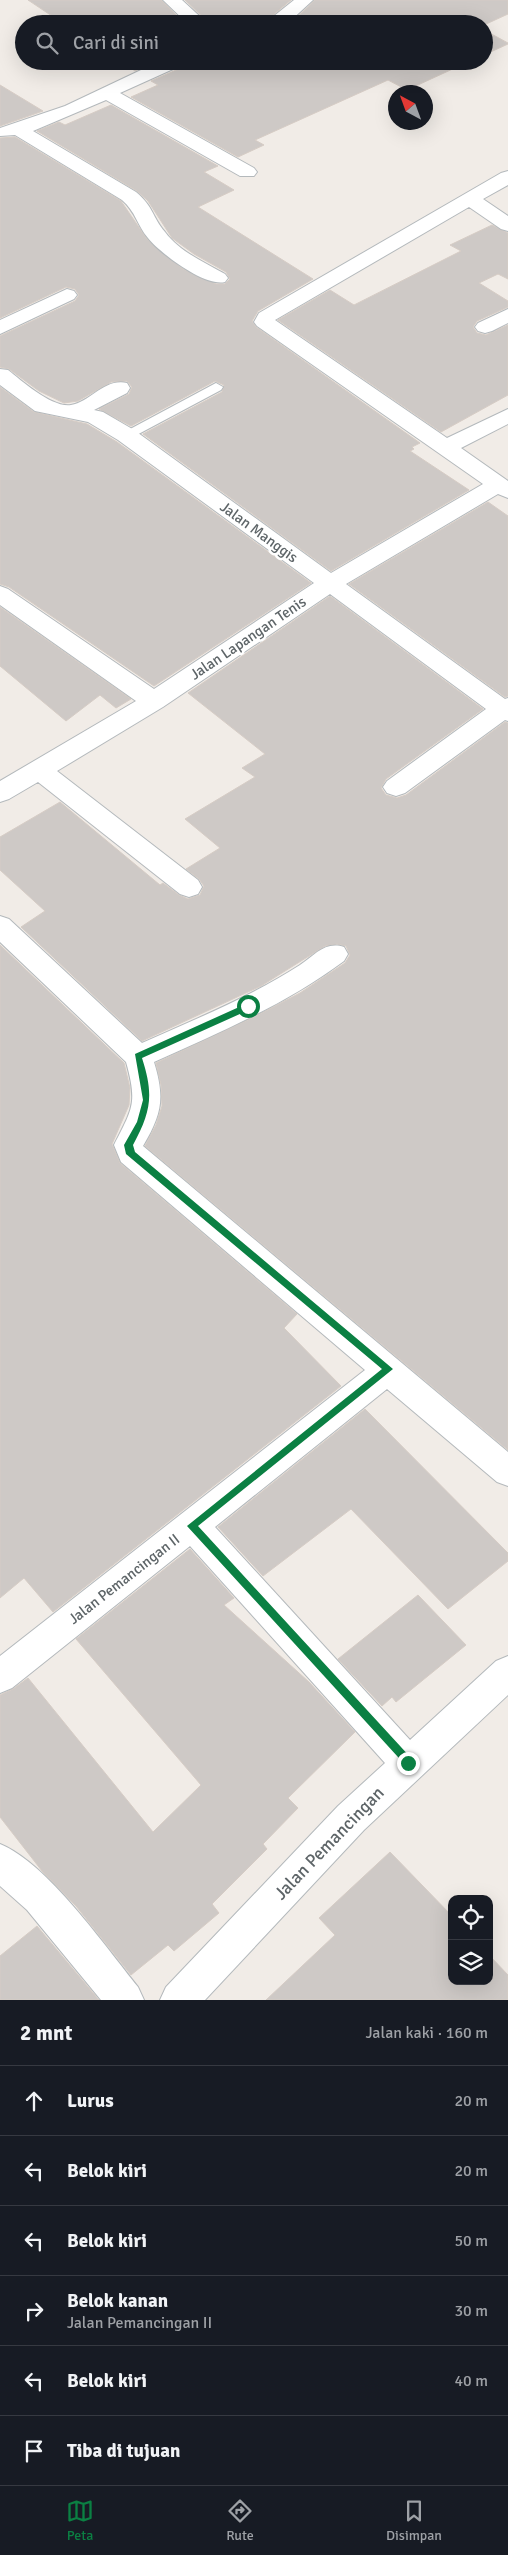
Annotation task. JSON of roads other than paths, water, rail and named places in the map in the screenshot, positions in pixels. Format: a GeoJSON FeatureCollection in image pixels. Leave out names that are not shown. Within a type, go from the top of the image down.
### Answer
{"type":"FeatureCollection","features":[{"type":"Feature","properties":{"kind":"street"},"geometry":{"type":"LineString","coordinates":[[172,0],[189,15]]}},
{"type":"Feature","properties":{"kind":"street"},"geometry":{"type":"LineString","coordinates":[[288,15],[299,2]]}},
{"type":"Feature","properties":{"kind":"street"},"geometry":{"type":"LineString","coordinates":[[9,131],[40,123],[155,70]]}},
{"type":"Feature","properties":{"kind":"street"},"geometry":{"type":"LineString","coordinates":[[106,93],[247,172]]}},
{"type":"Feature","properties":{"kind":"street"},"geometry":{"type":"LineString","coordinates":[[9,131],[129,196],[142,206],[155,234],[174,253],[218,278]]}},
{"type":"Feature","properties":{"kind":"street"},"geometry":{"type":"LineString","coordinates":[[503,488],[264,322],[266,317],[508,177]]}},
{"type":"Feature","properties":{"kind":"street"},"geometry":{"type":"LineString","coordinates":[[470,199],[508,225]]}},
{"type":"Feature","properties":{"kind":"street"},"geometry":{"type":"LineString","coordinates":[[0,328],[67,295]]}},
{"type":"Feature","properties":{"kind":"street"},"geometry":{"type":"LineString","coordinates":[[485,327],[508,315]]}},
{"type":"Feature","properties":{"kind":"street","name":"Jalan Manggis"},"geometry":{"type":"LineString","coordinates":[[0,375],[44,406],[95,417],[126,435],[329,584],[506,709]]}},
{"type":"Feature","properties":{"kind":"street"},"geometry":{"type":"LineString","coordinates":[[74,412],[119,388]]}},
{"type":"Feature","properties":{"kind":"street"},"geometry":{"type":"LineString","coordinates":[[447,448],[508,415]]}},
{"type":"Feature","properties":{"kind":"street","name":"Jalan Lapangan Tenis"},"geometry":{"type":"LineString","coordinates":[[0,793],[154,701],[329,584],[503,488]]}},
{"type":"Feature","properties":{"kind":"street"},"geometry":{"type":"LineString","coordinates":[[0,594],[154,701]]}},
{"type":"Feature","properties":{"kind":"street"},"geometry":{"type":"LineString","coordinates":[[396,787],[506,709]]}},
{"type":"Feature","properties":{"kind":"street"},"geometry":{"type":"LineString","coordinates":[[38,769],[189,887]]}},
{"type":"Feature","properties":{"kind":"street"},"geometry":{"type":"LineString","coordinates":[[0,926],[138,1057],[145,1079],[147,1100],[141,1122],[128,1145],[131,1154],[508,1472]]}},
{"type":"Feature","properties":{"kind":"street"},"geometry":{"type":"LineString","coordinates":[[138,1057],[273,996],[308,975],[334,954]]}},
{"type":"Feature","properties":{"kind":"street","name":"Jalan Pemancingan II"},"geometry":{"type":"LineString","coordinates":[[0,1677],[388,1369]]}},
{"type":"Feature","properties":{"kind":"street"},"geometry":{"type":"LineString","coordinates":[[192,1526],[408,1763]]}},
{"type":"Feature","properties":{"kind":"street","name":"Jalan Pemancingan"},"geometry":{"type":"LineString","coordinates":[[179,2000],[351,1818],[508,1672]]}},
{"type":"Feature","properties":{"kind":"street"},"geometry":{"type":"LineString","coordinates":[[0,1862],[40,1897],[125,2000]]}},
{"type":"Feature","properties":{"kind":"lane"},"geometry":{"type":"LineString","coordinates":[[126,435],[216,387]]}}]}
